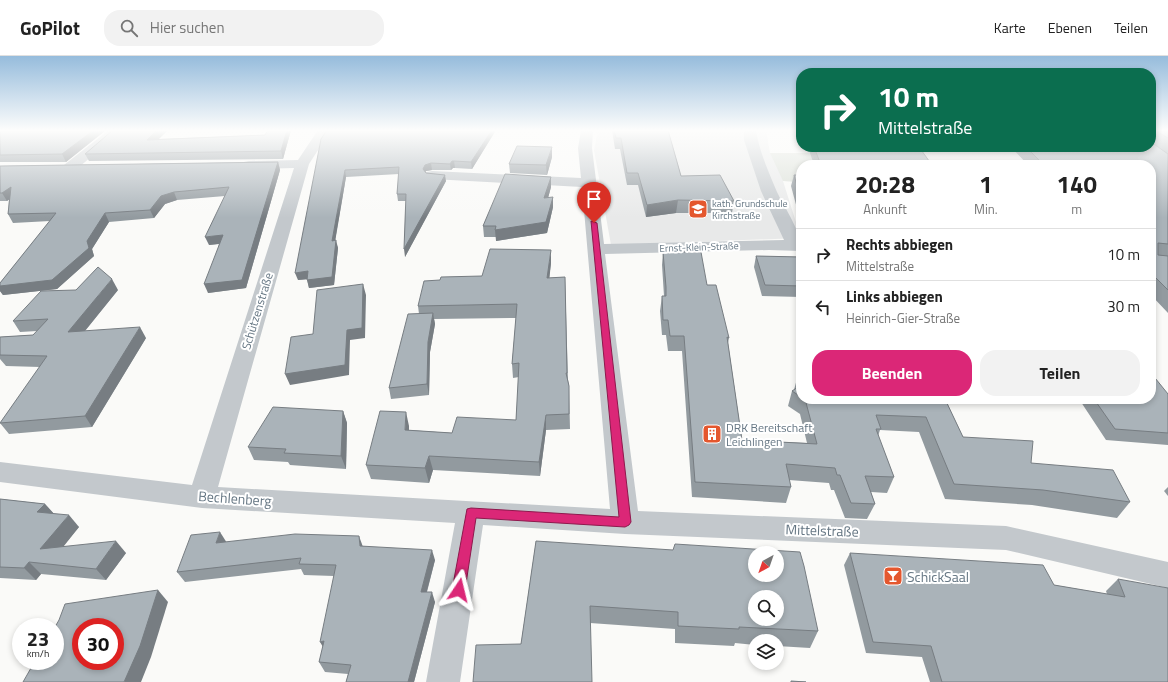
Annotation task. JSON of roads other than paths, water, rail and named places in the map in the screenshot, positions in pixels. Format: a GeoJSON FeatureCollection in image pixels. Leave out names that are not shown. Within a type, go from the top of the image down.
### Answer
{"type":"FeatureCollection","features":[{"type":"Feature","properties":{"kind":"street"},"geometry":{"type":"LineString","coordinates":[[69,168],[80,159]]}},
{"type":"Feature","properties":{"kind":"street","name":"Schützenstraße"},"geometry":{"type":"LineString","coordinates":[[202,497],[302,164],[305,159]]}},
{"type":"Feature","properties":{"kind":"street"},"geometry":{"type":"LineString","coordinates":[[586,159],[625,522]]}},
{"type":"Feature","properties":{"kind":"street"},"geometry":{"type":"LineString","coordinates":[[758,159],[769,191],[796,242]]}},
{"type":"Feature","properties":{"kind":"street"},"geometry":{"type":"LineString","coordinates":[[444,162],[442,166],[448,170],[589,178]]}},
{"type":"Feature","properties":{"kind":"street"},"geometry":{"type":"LineString","coordinates":[[234,165],[302,164]]}},
{"type":"Feature","properties":{"kind":"street"},"geometry":{"type":"LineString","coordinates":[[54,168],[93,168]]}},
{"type":"Feature","properties":{"kind":"street"},"geometry":{"type":"LineString","coordinates":[[432,175],[589,178]]}},
{"type":"Feature","properties":{"kind":"street","name":"Ernst-Klein-Straße"},"geometry":{"type":"LineString","coordinates":[[596,249],[796,246]]}},
{"type":"Feature","properties":{"kind":"street","name":"Bechlenberg"},"geometry":{"type":"LineString","coordinates":[[0,472],[202,497],[471,513]]}},
{"type":"Feature","properties":{"kind":"street"},"geometry":{"type":"LineString","coordinates":[[443,682],[471,513]]}},
{"type":"Feature","properties":{"kind":"street","name":"Mittelstraße"},"geometry":{"type":"LineString","coordinates":[[471,513],[625,522],[1006,538],[1168,575]]}},
{"type":"Feature","properties":{"kind":"place","name":"kath. Grundschule Kirchstraße"},"geometry":{"type":"Point","coordinates":[698,209]}},
{"type":"Feature","properties":{"kind":"place","name":"DRK Bereitschaft Leichlingen"},"geometry":{"type":"Point","coordinates":[712,434]}},
{"type":"Feature","properties":{"kind":"place","name":"SchickSaal"},"geometry":{"type":"Point","coordinates":[893,576]}}]}
